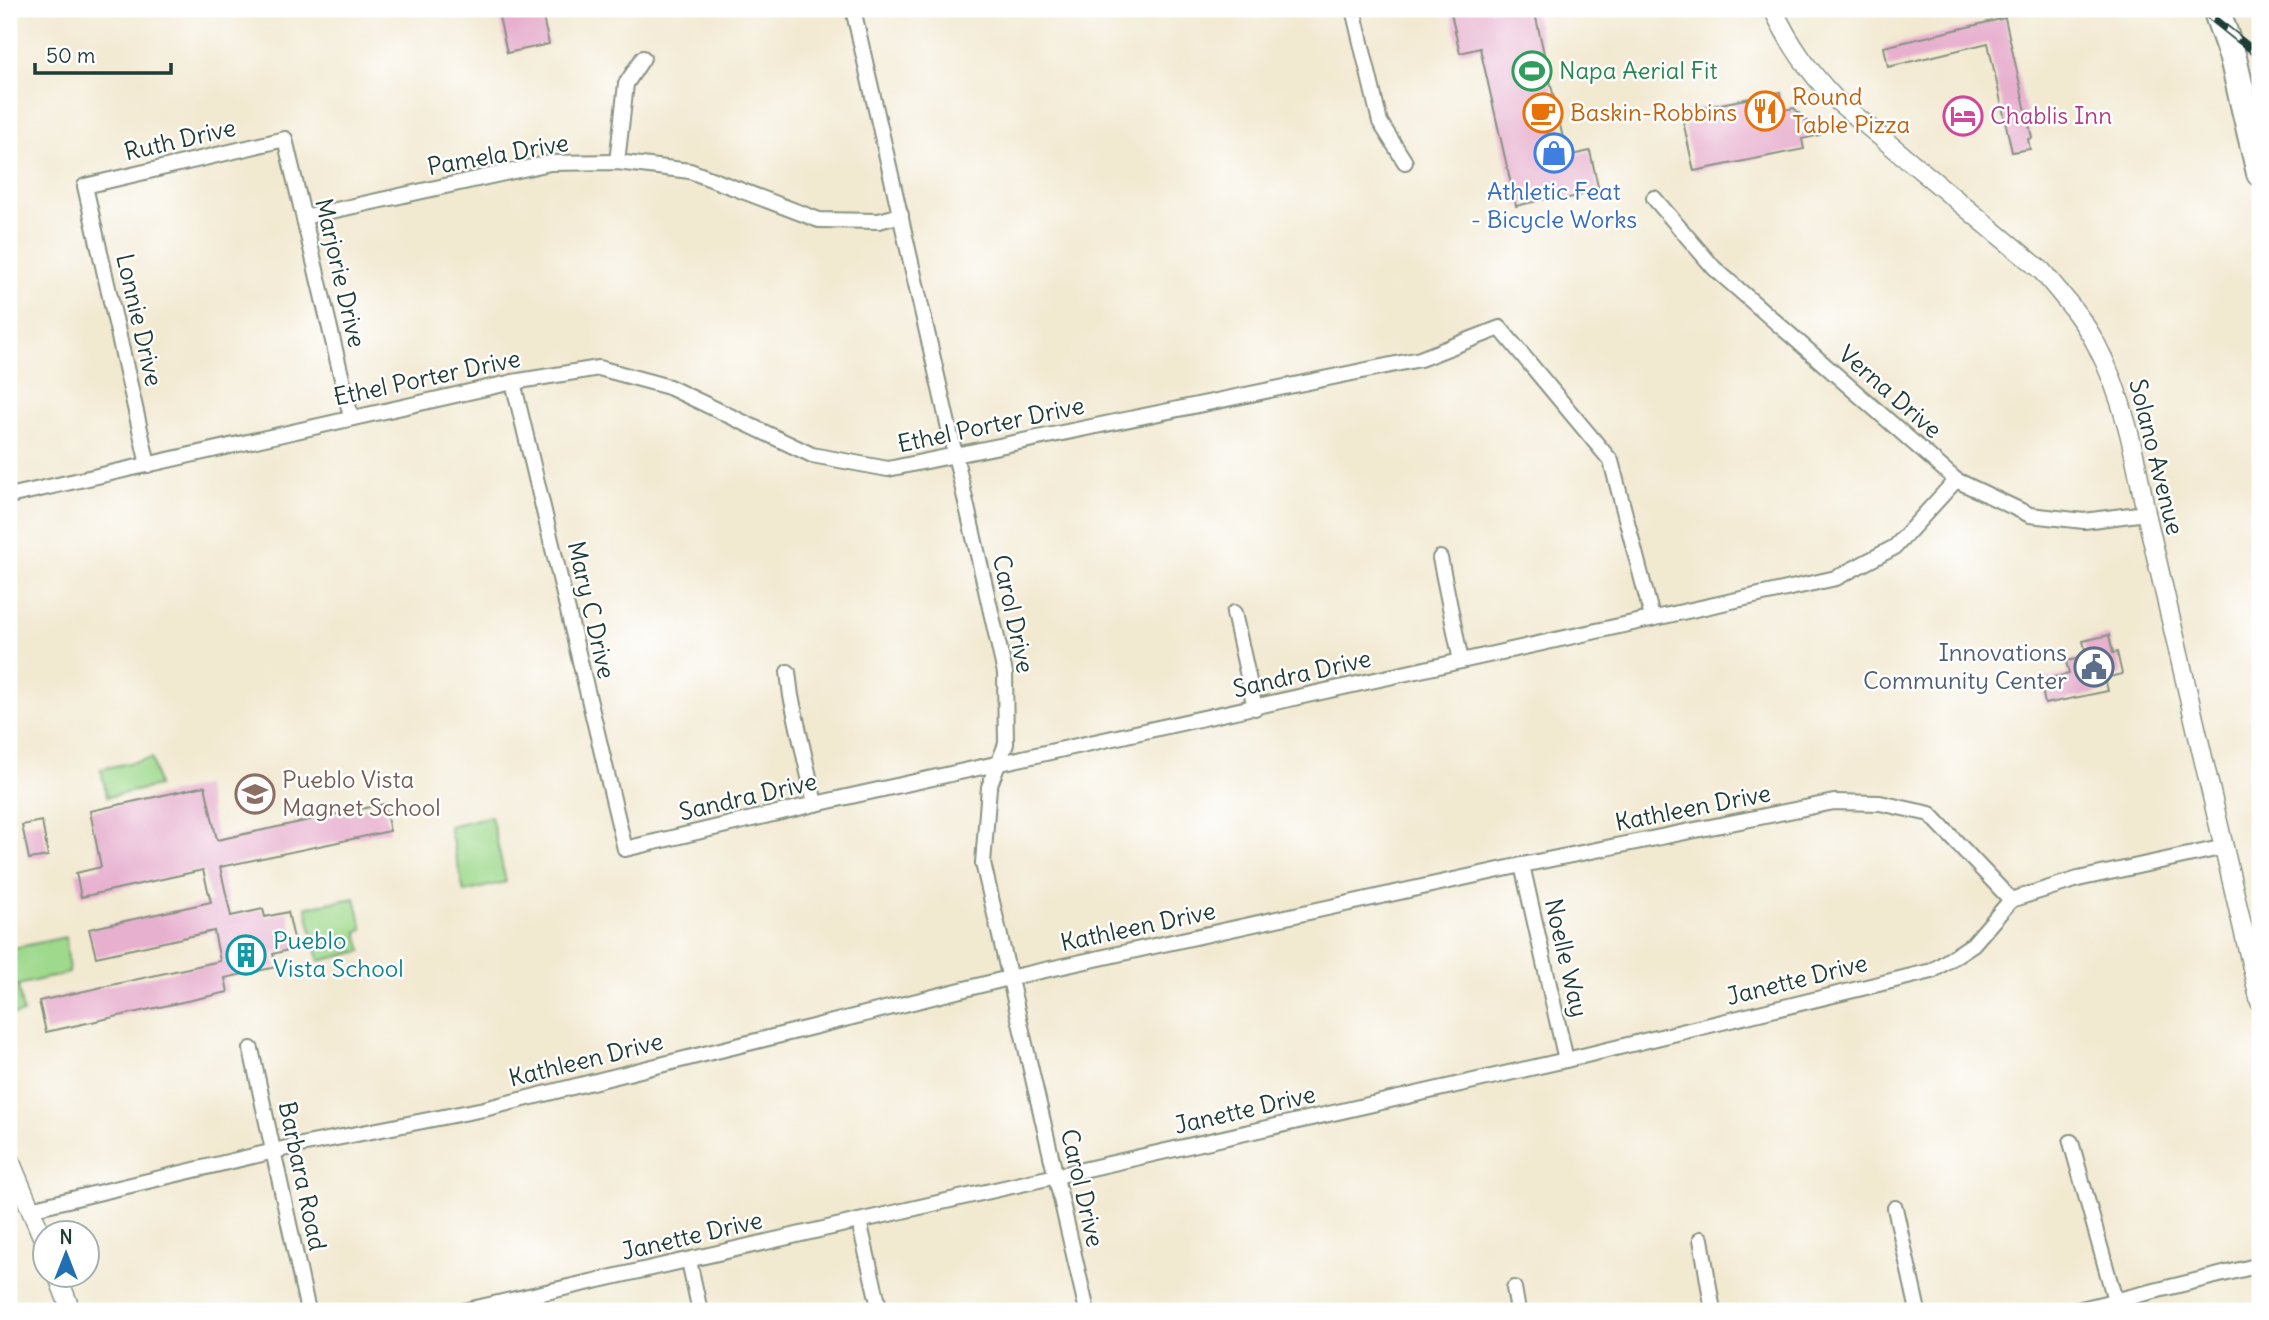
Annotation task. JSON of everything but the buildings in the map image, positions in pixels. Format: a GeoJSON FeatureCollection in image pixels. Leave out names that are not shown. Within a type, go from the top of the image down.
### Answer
{"type":"FeatureCollection","features":[{"type":"Feature","properties":{"kind":"highway"},"geometry":{"type":"LineString","coordinates":[[2216,9],[2233,58],[2260,173]]}},
{"type":"Feature","properties":{"kind":"street","name":"Carol Drive"},"geometry":{"type":"LineString","coordinates":[[853,9],[1005,673],[1006,744],[989,787],[983,863],[1087,1311]]}},
{"type":"Feature","properties":{"kind":"street"},"geometry":{"type":"LineString","coordinates":[[1353,9],[1380,122],[1405,162]]}},
{"type":"Feature","properties":{"kind":"street","name":"Solano Avenue"},"geometry":{"type":"LineString","coordinates":[[1773,9],[1786,36],[1808,70],[1835,99],[2042,271],[2095,342],[2117,390],[2133,443],[2146,513],[2260,1002]]}},
{"type":"Feature","properties":{"kind":"street"},"geometry":{"type":"LineString","coordinates":[[617,162],[626,84],[643,58]]}},
{"type":"Feature","properties":{"kind":"street","name":"Ruth Drive"},"geometry":{"type":"LineString","coordinates":[[85,186],[285,139]]}},
{"type":"Feature","properties":{"kind":"street","name":"Marjorie Drive"},"geometry":{"type":"LineString","coordinates":[[285,139],[351,418]]}},
{"type":"Feature","properties":{"kind":"street","name":"Pamela Drive"},"geometry":{"type":"LineString","coordinates":[[304,217],[550,163],[617,162],[690,171],[819,220],[879,221],[901,215]]}},
{"type":"Feature","properties":{"kind":"street","name":"Lonnie Drive"},"geometry":{"type":"LineString","coordinates":[[85,186],[148,465]]}},
{"type":"Feature","properties":{"kind":"street","name":"Verna Drive"},"geometry":{"type":"LineString","coordinates":[[1654,198],[1714,268],[1956,481],[2030,515],[2084,521],[2146,513]]}},
{"type":"Feature","properties":{"kind":"street","name":"Ethel Porter Drive"},"geometry":{"type":"LineString","coordinates":[[9,496],[513,382],[599,368],[669,387],[812,456],[888,469],[1420,359],[1500,328],[1611,461],[1652,617]]}},
{"type":"Feature","properties":{"kind":"street","name":"Mary C Drive"},"geometry":{"type":"LineString","coordinates":[[513,382],[625,849]]}},
{"type":"Feature","properties":{"kind":"street","name":"Sandra Drive"},"geometry":{"type":"LineString","coordinates":[[625,849],[815,804],[1836,578],[1895,547],[1956,481]]}},
{"type":"Feature","properties":{"kind":"street"},"geometry":{"type":"LineString","coordinates":[[1440,558],[1461,661]]}},
{"type":"Feature","properties":{"kind":"street"},"geometry":{"type":"LineString","coordinates":[[1234,612],[1255,708]]}},
{"type":"Feature","properties":{"kind":"street"},"geometry":{"type":"LineString","coordinates":[[788,672],[815,804]]}},
{"type":"Feature","properties":{"kind":"street","name":"Kathleen Drive"},"geometry":{"type":"LineString","coordinates":[[30,1209],[272,1151],[484,1109],[1009,978],[1522,865],[1834,802],[1880,803],[1930,814],[2011,900]]}},
{"type":"Feature","properties":{"kind":"street"},"geometry":{"type":"LineString","coordinates":[[2011,900],[2078,879],[2225,847]]}},
{"type":"Feature","properties":{"kind":"street","name":"Noelle Way"},"geometry":{"type":"LineString","coordinates":[[1522,865],[1566,1060]]}},
{"type":"Feature","properties":{"kind":"street","name":"Janette Drive"},"geometry":{"type":"LineString","coordinates":[[463,1311],[1566,1060],[1932,971],[1973,944],[2011,900]]}},
{"type":"Feature","properties":{"kind":"street","name":"Barbara Road"},"geometry":{"type":"LineString","coordinates":[[251,1049],[308,1311]]}},
{"type":"Feature","properties":{"kind":"street"},"geometry":{"type":"LineString","coordinates":[[2071,1142],[2116,1306]]}},
{"type":"Feature","properties":{"kind":"street"},"geometry":{"type":"LineString","coordinates":[[9,1158],[34,1218]]}},
{"type":"Feature","properties":{"kind":"street"},"geometry":{"type":"LineString","coordinates":[[1895,1208],[1919,1311]]}},
{"type":"Feature","properties":{"kind":"street"},"geometry":{"type":"LineString","coordinates":[[859,1221],[880,1311]]}},
{"type":"Feature","properties":{"kind":"street"},"geometry":{"type":"LineString","coordinates":[[1701,1239],[1713,1311]]}},
{"type":"Feature","properties":{"kind":"street"},"geometry":{"type":"LineString","coordinates":[[689,1261],[700,1311]]}},
{"type":"Feature","properties":{"kind":"street"},"geometry":{"type":"LineString","coordinates":[[2073,1311],[2116,1306],[2260,1265]]}},
{"type":"Feature","properties":{"kind":"street"},"geometry":{"type":"LineString","coordinates":[[1514,1287],[1518,1311]]}},
{"type":"Feature","properties":{"kind":"street"},"geometry":{"type":"LineString","coordinates":[[62,1288],[71,1311]]}},
{"type":"Feature","properties":{"kind":"green space"},"geometry":{"type":"Polygon","coordinates":[[[152,758],[158,786],[107,797],[101,769],[152,758]]]}},
{"type":"Feature","properties":{"kind":"green space"},"geometry":{"type":"Polygon","coordinates":[[[491,816],[506,882],[464,892],[449,826],[491,816]]]}},
{"type":"Feature","properties":{"kind":"green space"},"geometry":{"type":"Polygon","coordinates":[[[355,898],[363,930],[357,932],[362,951],[319,961],[306,907],[355,898]]]}},
{"type":"Feature","properties":{"kind":"green space"},"geometry":{"type":"Polygon","coordinates":[[[66,937],[69,973],[18,985],[23,1013],[9,1016],[9,949],[66,937]]]}},
{"type":"Feature","properties":{"kind":"railway"},"geometry":{"type":"LineString","coordinates":[[2201,9],[2260,56]]}},
{"type":"Feature","properties":{"kind":"place","name":"Napa Aerial Fit"},"geometry":{"type":"Point","coordinates":[1532,71]}},
{"type":"Feature","properties":{"kind":"place","name":"Round Table Pizza"},"geometry":{"type":"Point","coordinates":[1765,111]}},
{"type":"Feature","properties":{"kind":"place","name":"Baskin-Robbins"},"geometry":{"type":"Point","coordinates":[1543,113]}},
{"type":"Feature","properties":{"kind":"place","name":"Chablis Inn"},"geometry":{"type":"Point","coordinates":[1963,116]}},
{"type":"Feature","properties":{"kind":"place","name":"Athletic Feat - Bicycle Works"},"geometry":{"type":"Point","coordinates":[1554,153]}},
{"type":"Feature","properties":{"kind":"place","name":"Innovations Community Center"},"geometry":{"type":"Point","coordinates":[2094,667]}},
{"type":"Feature","properties":{"kind":"place","name":"Pueblo Vista Magnet School"},"geometry":{"type":"Point","coordinates":[255,794]}},
{"type":"Feature","properties":{"kind":"place","name":"Pueblo Vista School"},"geometry":{"type":"Point","coordinates":[246,955]}}]}
